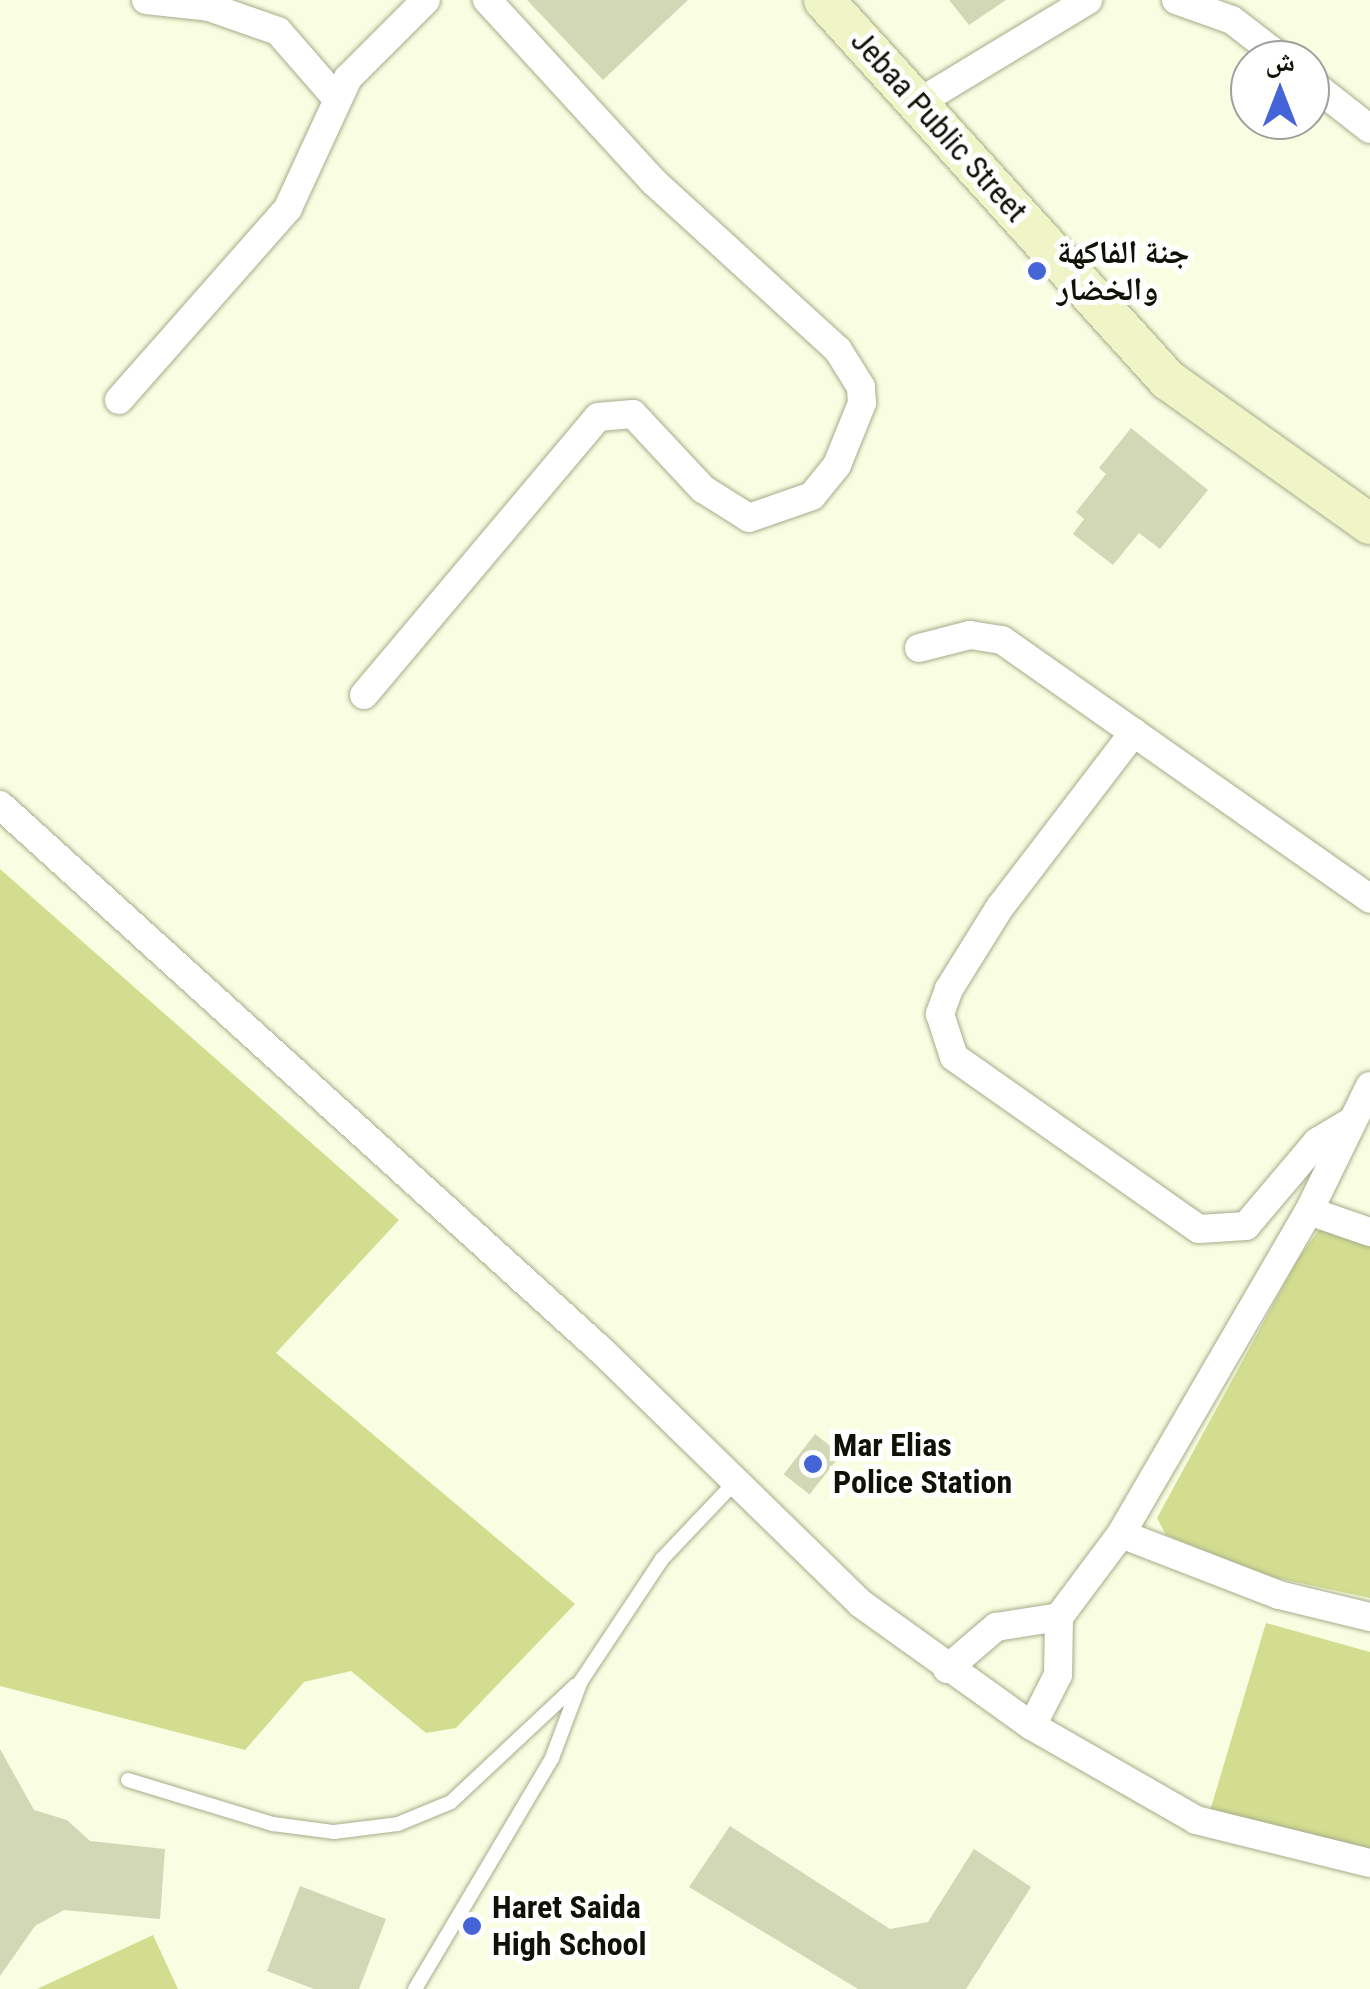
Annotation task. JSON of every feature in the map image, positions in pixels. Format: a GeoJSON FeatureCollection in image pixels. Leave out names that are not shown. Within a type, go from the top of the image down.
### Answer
{"type":"FeatureCollection","features":[{"type":"Feature","properties":{"kind":"main road","name":"Jebaa Public Street"},"geometry":{"type":"LineString","coordinates":[[824,0],[1168,380],[1370,524]]}},
{"type":"Feature","properties":{"kind":"street"},"geometry":{"type":"LineString","coordinates":[[146,0],[209,7],[278,31],[338,100]]}},
{"type":"Feature","properties":{"kind":"street"},"geometry":{"type":"LineString","coordinates":[[119,400],[288,208],[348,78],[426,0]]}},
{"type":"Feature","properties":{"kind":"street"},"geometry":{"type":"LineString","coordinates":[[364,695],[598,417],[633,414],[703,489],[749,518],[812,496],[837,465],[862,403],[861,387],[838,350],[653,180],[487,0]]}},
{"type":"Feature","properties":{"kind":"street"},"geometry":{"type":"LineString","coordinates":[[918,104],[1088,0]]}},
{"type":"Feature","properties":{"kind":"street"},"geometry":{"type":"LineString","coordinates":[[1176,0],[1237,10],[1265,40]]}},
{"type":"Feature","properties":{"kind":"street"},"geometry":{"type":"LineString","coordinates":[[1330,98],[1370,129]]}},
{"type":"Feature","properties":{"kind":"street"},"geometry":{"type":"LineString","coordinates":[[919,648],[970,635],[1002,640],[1370,900]]}},
{"type":"Feature","properties":{"kind":"street"},"geometry":{"type":"LineString","coordinates":[[1134,732],[1000,906],[948,988],[940,1014],[954,1057],[1199,1229],[1246,1226],[1316,1142],[1350,1123]]}},
{"type":"Feature","properties":{"kind":"street"},"geometry":{"type":"LineString","coordinates":[[0,804],[736,1481],[860,1603],[947,1669],[1032,1726],[1196,1820],[1370,1863]]}},
{"type":"Feature","properties":{"kind":"street"},"geometry":{"type":"LineString","coordinates":[[1032,1726],[1058,1675],[1059,1617],[1121,1534],[1309,1210],[1370,1086]]}},
{"type":"Feature","properties":{"kind":"street"},"geometry":{"type":"LineString","coordinates":[[1309,1210],[1370,1232]]}},
{"type":"Feature","properties":{"kind":"street"},"geometry":{"type":"LineString","coordinates":[[1121,1534],[1279,1595],[1370,1617]]}},
{"type":"Feature","properties":{"kind":"street"},"geometry":{"type":"LineString","coordinates":[[947,1669],[996,1626],[1059,1617]]}},
{"type":"Feature","properties":{"kind":"lane"},"geometry":{"type":"LineString","coordinates":[[128,1780],[273,1824],[334,1832],[398,1824],[451,1802],[580,1681],[662,1559],[736,1481]]}},
{"type":"Feature","properties":{"kind":"lane"},"geometry":{"type":"LineString","coordinates":[[415,1989],[552,1758],[580,1681]]}},
{"type":"Feature","properties":{"kind":"green space"},"geometry":{"type":"Polygon","coordinates":[[[0,869],[399,1220],[276,1353],[575,1604],[456,1728],[426,1733],[351,1671],[304,1682],[245,1750],[0,1686],[0,869]]]}},
{"type":"Feature","properties":{"kind":"green space"},"geometry":{"type":"Polygon","coordinates":[[[1336,1225],[1370,1238],[1370,1598],[1272,1577],[1166,1535],[1157,1518],[1298,1259],[1318,1231],[1336,1225]]]}},
{"type":"Feature","properties":{"kind":"green space"},"geometry":{"type":"Polygon","coordinates":[[[1266,1623],[1370,1652],[1370,1849],[1210,1811],[1266,1623]]]}},
{"type":"Feature","properties":{"kind":"green space"},"geometry":{"type":"Polygon","coordinates":[[[153,1935],[178,1989],[37,1989],[153,1935]]]}},
{"type":"Feature","properties":{"kind":"building"},"geometry":{"type":"Polygon","coordinates":[[[527,0],[688,0],[603,80],[527,0]]]}},
{"type":"Feature","properties":{"kind":"building"},"geometry":{"type":"Polygon","coordinates":[[[949,0],[1006,0],[969,25],[949,0]]]}},
{"type":"Feature","properties":{"kind":"building"},"geometry":{"type":"Polygon","coordinates":[[[1131,428],[1208,490],[1160,549],[1139,533],[1113,565],[1073,534],[1084,519],[1076,512],[1106,474],[1099,468],[1131,428]]]}},
{"type":"Feature","properties":{"kind":"building","name":"Mar Elias Police Station"},"geometry":{"type":"Polygon","coordinates":[[[815,1434],[841,1454],[810,1495],[784,1474],[815,1434]]]}},
{"type":"Feature","properties":{"kind":"building"},"geometry":{"type":"Polygon","coordinates":[[[0,1749],[34,1810],[67,1820],[90,1841],[165,1849],[160,1919],[64,1910],[35,1926],[0,1976],[0,1749]]]}},
{"type":"Feature","properties":{"kind":"building"},"geometry":{"type":"Polygon","coordinates":[[[730,1826],[890,1929],[928,1922],[974,1849],[1031,1887],[966,1989],[858,1989],[689,1887],[730,1826]]]}},
{"type":"Feature","properties":{"kind":"building"},"geometry":{"type":"Polygon","coordinates":[[[300,1886],[386,1919],[359,1989],[314,1989],[267,1971],[300,1886]]]}},
{"type":"Feature","properties":{"kind":"place","name":"جنة الفاكهة والخضار"},"geometry":{"type":"Point","coordinates":[1037,271]}},
{"type":"Feature","properties":{"kind":"place","name":"Mar Elias Police Station"},"geometry":{"type":"Point","coordinates":[813,1464]}},
{"type":"Feature","properties":{"kind":"place","name":"Haret Saida High School"},"geometry":{"type":"Point","coordinates":[472,1926]}}]}
